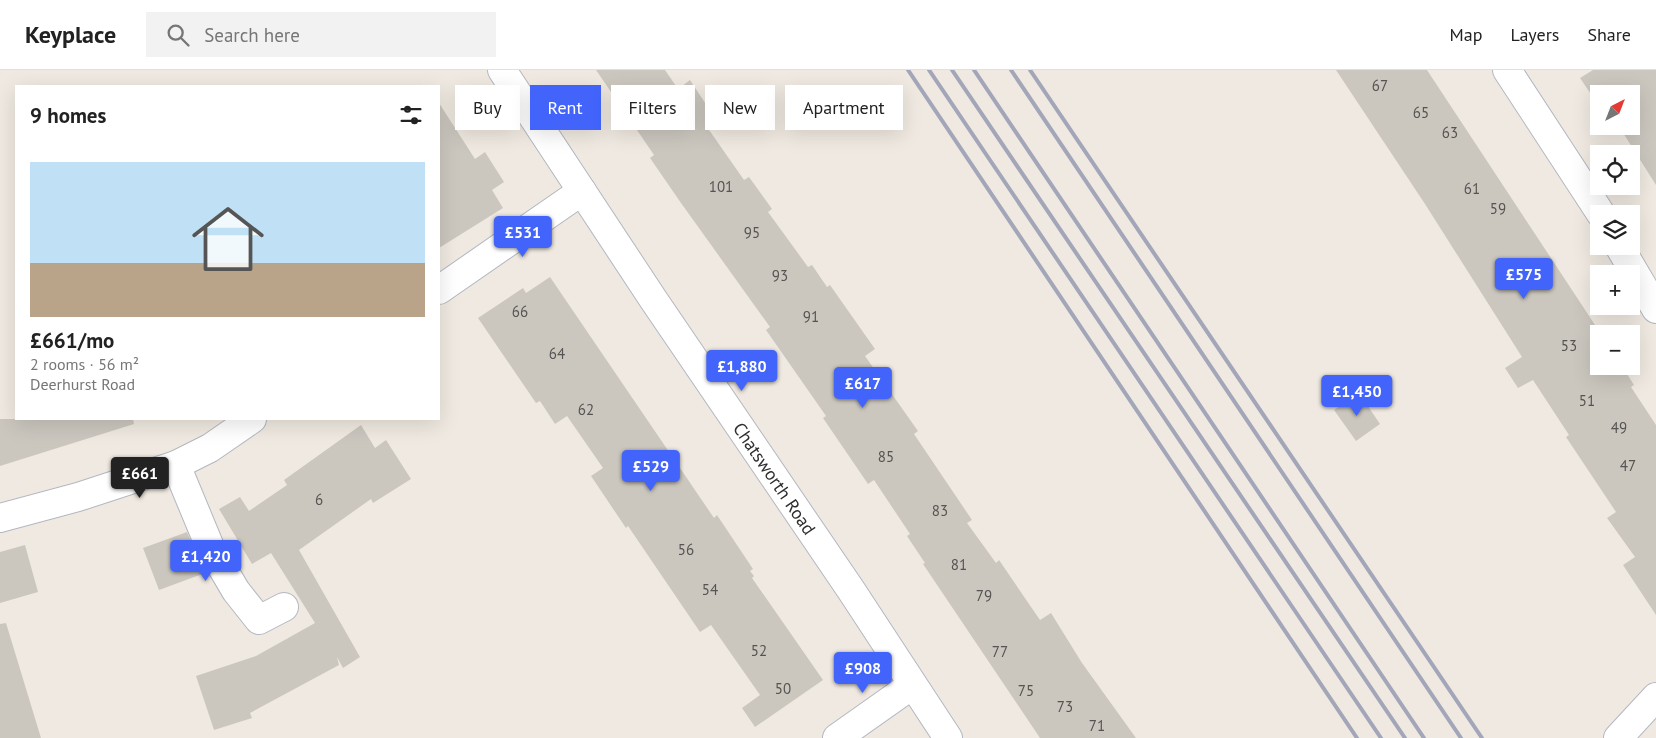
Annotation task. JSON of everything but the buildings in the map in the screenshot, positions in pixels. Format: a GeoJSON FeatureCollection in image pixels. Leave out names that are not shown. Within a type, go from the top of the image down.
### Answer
{"type":"FeatureCollection","features":[{"type":"Feature","properties":{"kind":"street","name":"Chatsworth Road"},"geometry":{"type":"LineString","coordinates":[[502,70],[851,590],[912,686],[948,738]]}},
{"type":"Feature","properties":{"kind":"street"},"geometry":{"type":"LineString","coordinates":[[1507,70],[1594,205]]}},
{"type":"Feature","properties":{"kind":"street"},"geometry":{"type":"LineString","coordinates":[[440,289],[582,191]]}},
{"type":"Feature","properties":{"kind":"street"},"geometry":{"type":"LineString","coordinates":[[1624,255],[1656,309]]}},
{"type":"Feature","properties":{"kind":"street"},"geometry":{"type":"LineString","coordinates":[[0,518],[78,497],[176,465],[210,448],[251,420]]}},
{"type":"Feature","properties":{"kind":"street"},"geometry":{"type":"LineString","coordinates":[[176,465],[210,547],[236,591],[259,620],[284,607]]}},
{"type":"Feature","properties":{"kind":"street"},"geometry":{"type":"LineString","coordinates":[[837,738],[912,686]]}},
{"type":"Feature","properties":{"kind":"street"},"geometry":{"type":"LineString","coordinates":[[1620,736],[1656,697]]}},
{"type":"Feature","properties":{"kind":"railway"},"geometry":{"type":"LineString","coordinates":[[908,70],[1357,738]]}},
{"type":"Feature","properties":{"kind":"railway"},"geometry":{"type":"LineString","coordinates":[[929,70],[1381,738]]}},
{"type":"Feature","properties":{"kind":"railway"},"geometry":{"type":"LineString","coordinates":[[952,70],[1405,738]]}},
{"type":"Feature","properties":{"kind":"railway"},"geometry":{"type":"LineString","coordinates":[[974,70],[1424,738]]}},
{"type":"Feature","properties":{"kind":"railway"},"geometry":{"type":"LineString","coordinates":[[1011,70],[1461,738]]}},
{"type":"Feature","properties":{"kind":"railway"},"geometry":{"type":"LineString","coordinates":[[1030,70],[1482,738]]}}]}
